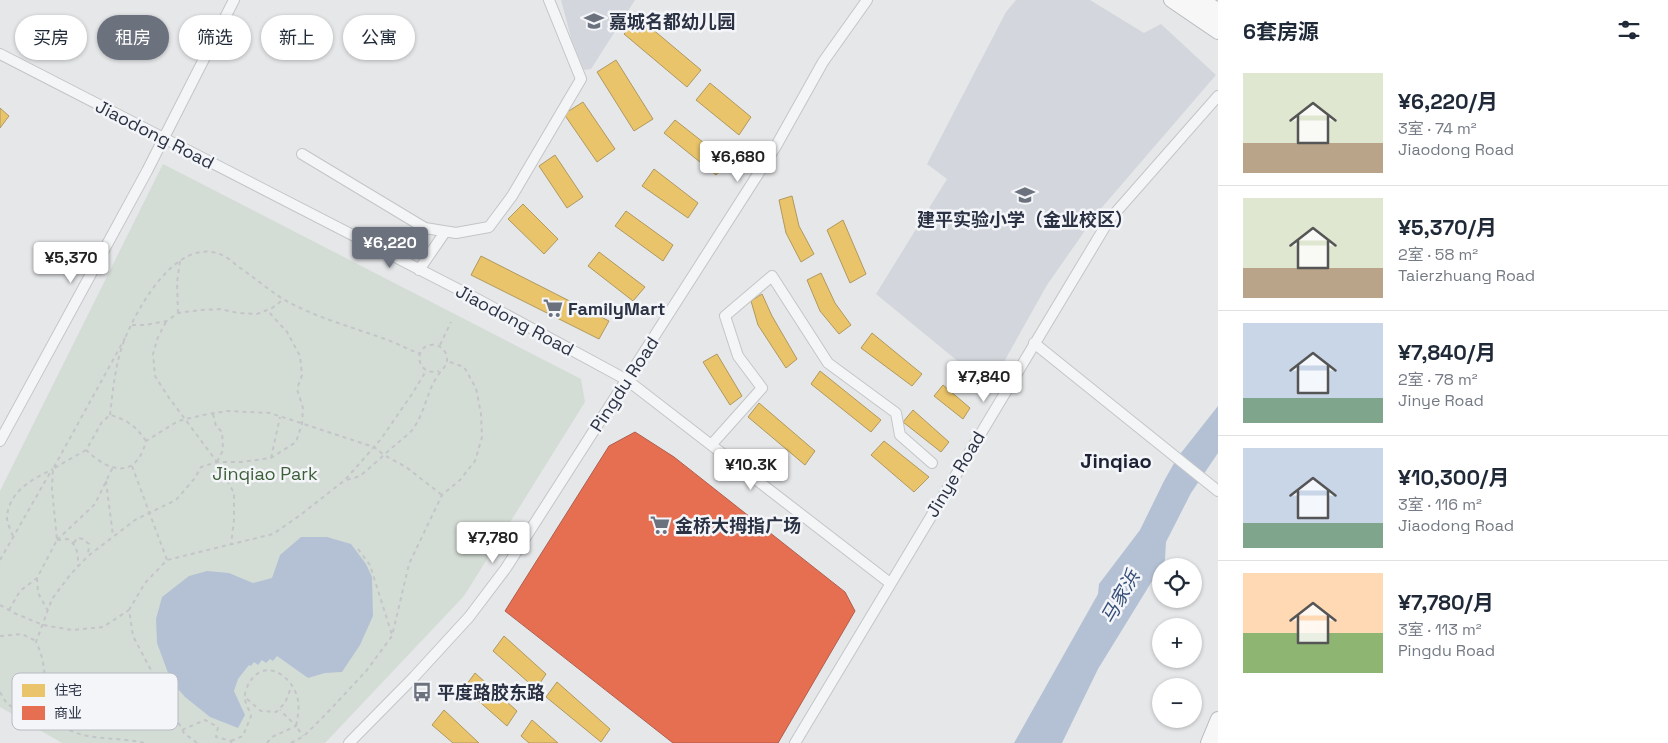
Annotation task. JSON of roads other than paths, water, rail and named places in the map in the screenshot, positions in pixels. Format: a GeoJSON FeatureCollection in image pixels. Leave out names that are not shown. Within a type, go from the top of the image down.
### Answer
{"type":"FeatureCollection","features":[{"type":"Feature","properties":{"kind":"highway"},"geometry":{"type":"LineString","coordinates":[[1171,0],[1218,32]]}},
{"type":"Feature","properties":{"kind":"highway"},"geometry":{"type":"LineString","coordinates":[[1201,0],[1218,10]]}},
{"type":"Feature","properties":{"kind":"highway"},"geometry":{"type":"LineString","coordinates":[[1208,743],[1218,719]]}},
{"type":"Feature","properties":{"kind":"main road"},"geometry":{"type":"LineString","coordinates":[[1186,0],[1218,20]]}},
{"type":"Feature","properties":{"kind":"main road"},"geometry":{"type":"LineString","coordinates":[[1216,743],[1218,738]]}},
{"type":"Feature","properties":{"kind":"street"},"geometry":{"type":"LineString","coordinates":[[0,441],[148,169],[234,0]]}},
{"type":"Feature","properties":{"kind":"street"},"geometry":{"type":"LineString","coordinates":[[302,154],[425,228],[456,233],[489,227],[512,196],[580,78],[549,0]]}},
{"type":"Feature","properties":{"kind":"street","name":"Pingdu Road"},"geometry":{"type":"LineString","coordinates":[[349,743],[414,677],[479,603],[506,568],[776,146],[823,62],[867,0]]}},
{"type":"Feature","properties":{"kind":"street","name":"Jiaodong Road"},"geometry":{"type":"LineString","coordinates":[[0,54],[419,270],[627,380],[890,583]]}},
{"type":"Feature","properties":{"kind":"street","name":"Jinye Road"},"geometry":{"type":"LineString","coordinates":[[795,743],[1108,220],[1218,96]]}},
{"type":"Feature","properties":{"kind":"street"},"geometry":{"type":"LineString","coordinates":[[419,270],[445,232]]}},
{"type":"Feature","properties":{"kind":"street"},"geometry":{"type":"LineString","coordinates":[[712,444],[762,388],[738,356],[725,316],[772,276],[828,363],[896,413],[900,435],[932,463]]}},
{"type":"Feature","properties":{"kind":"street"},"geometry":{"type":"LineString","coordinates":[[1034,343],[1218,491]]}},
{"type":"Feature","properties":{"kind":"water","name":"马家浜"},"geometry":{"type":"Polygon","coordinates":[[[1218,406],[1218,453],[1191,493],[1166,542],[1165,558],[1152,558],[1152,581],[1098,669],[1062,743],[1014,743],[1098,594],[1099,584],[1140,530],[1177,458],[1218,406]]]}},
{"type":"Feature","properties":{"kind":"water"},"geometry":{"type":"Polygon","coordinates":[[[301,537],[327,537],[351,544],[366,564],[372,577],[373,616],[360,645],[342,672],[325,673],[308,678],[277,656],[273,661],[270,659],[266,663],[262,660],[258,665],[254,662],[251,666],[249,665],[238,679],[234,691],[245,715],[238,728],[210,717],[178,689],[178,673],[168,673],[157,643],[156,619],[162,597],[189,576],[207,571],[229,573],[253,583],[272,578],[280,555],[301,537]]]}},
{"type":"Feature","properties":{"kind":"place","name":"嘉城名都幼儿园"},"geometry":{"type":"Point","coordinates":[594,21]}},
{"type":"Feature","properties":{"kind":"place","name":"建平实验小学（金业校区）"},"geometry":{"type":"Point","coordinates":[1025,195]}},
{"type":"Feature","properties":{"kind":"place","name":"FamilyMart"},"geometry":{"type":"Point","coordinates":[553,308]}},
{"type":"Feature","properties":{"kind":"place","name":"金桥大拇指广场"},"geometry":{"type":"Point","coordinates":[660,525]}},
{"type":"Feature","properties":{"kind":"place","name":"平度路胶东路"},"geometry":{"type":"Point","coordinates":[422,692]}},
{"type":"Feature","properties":{"kind":"district","name":"Jinqiao"},"geometry":{"type":"Point","coordinates":[1116,461]}},
{"type":"Feature","properties":{"kind":"park label","name":"Jinqiao Park"},"geometry":{"type":"Point","coordinates":[265,473]}}]}
